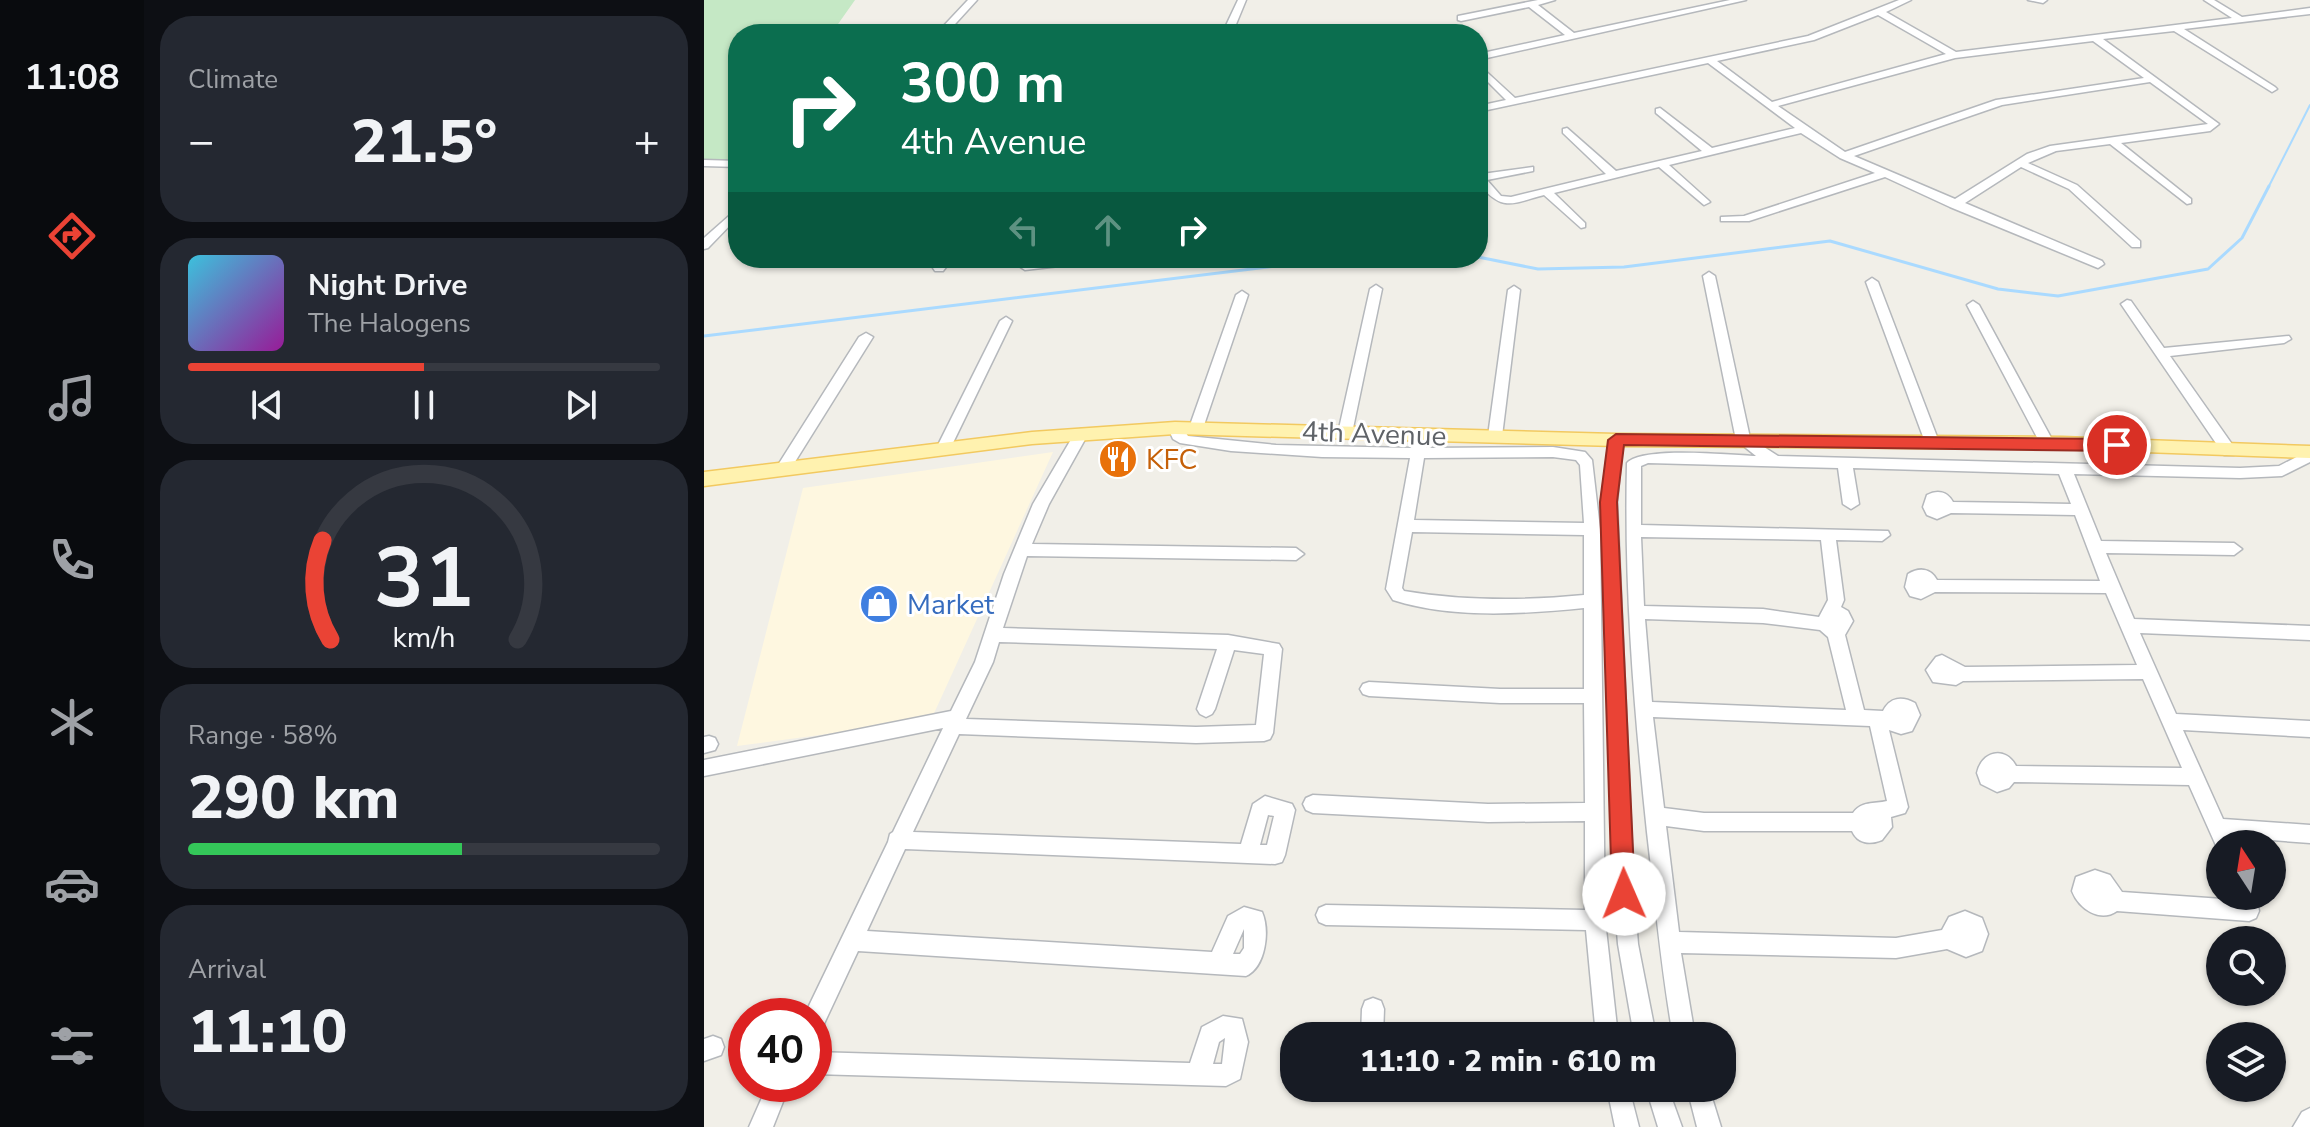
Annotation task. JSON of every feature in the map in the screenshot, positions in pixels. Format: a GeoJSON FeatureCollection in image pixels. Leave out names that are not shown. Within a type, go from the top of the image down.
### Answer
{"type":"FeatureCollection","features":[{"type":"Feature","properties":{"kind":"main road","name":"4th Avenue"},"geometry":{"type":"LineString","coordinates":[[704,479],[1081,434],[1175,428],[1345,433],[1419,444],[1500,444],[1524,437],[2047,443],[2310,454]]}},
{"type":"Feature","properties":{"kind":"street"},"geometry":{"type":"LineString","coordinates":[[950,24],[973,0]]}},
{"type":"Feature","properties":{"kind":"street"},"geometry":{"type":"LineString","coordinates":[[1231,24],[1242,0]]}},
{"type":"Feature","properties":{"kind":"street"},"geometry":{"type":"LineString","coordinates":[[1461,18],[1551,0]]}},
{"type":"Feature","properties":{"kind":"street"},"geometry":{"type":"LineString","coordinates":[[1488,55],[1742,0]]}},
{"type":"Feature","properties":{"kind":"street"},"geometry":{"type":"LineString","coordinates":[[1488,107],[1811,38],[1907,0]]}},
{"type":"Feature","properties":{"kind":"street"},"geometry":{"type":"LineString","coordinates":[[2032,0],[2043,0]]}},
{"type":"Feature","properties":{"kind":"street"},"geometry":{"type":"LineString","coordinates":[[2208,0],[2240,19]]}},
{"type":"Feature","properties":{"kind":"street"},"geometry":{"type":"LineString","coordinates":[[2296,0],[2310,9]]}},
{"type":"Feature","properties":{"kind":"street"},"geometry":{"type":"LineString","coordinates":[[1531,4],[1572,36]]}},
{"type":"Feature","properties":{"kind":"street"},"geometry":{"type":"LineString","coordinates":[[1772,105],[1954,55],[2310,9]]}},
{"type":"Feature","properties":{"kind":"street"},"geometry":{"type":"LineString","coordinates":[[1880,12],[1954,55]]}},
{"type":"Feature","properties":{"kind":"street"},"geometry":{"type":"LineString","coordinates":[[2176,28],[2272,89]]}},
{"type":"Feature","properties":{"kind":"street"},"geometry":{"type":"LineString","coordinates":[[1954,205],[2020,163],[2054,148],[2210,128],[2214,124],[2094,37]]}},
{"type":"Feature","properties":{"kind":"street"},"geometry":{"type":"LineString","coordinates":[[1711,61],[1844,156],[2098,264]]}},
{"type":"Feature","properties":{"kind":"street"},"geometry":{"type":"LineString","coordinates":[[1488,77],[1512,101]]}},
{"type":"Feature","properties":{"kind":"street"},"geometry":{"type":"LineString","coordinates":[[1844,156],[2000,102],[2154,79]]}},
{"type":"Feature","properties":{"kind":"street"},"geometry":{"type":"LineString","coordinates":[[1660,111],[1710,152]]}},
{"type":"Feature","properties":{"kind":"street"},"geometry":{"type":"LineString","coordinates":[[1488,186],[1502,201],[1548,193],[1805,129]]}},
{"type":"Feature","properties":{"kind":"street"},"geometry":{"type":"LineString","coordinates":[[1567,131],[1614,176]]}},
{"type":"Feature","properties":{"kind":"street"},"geometry":{"type":"LineString","coordinates":[[2111,140],[2187,201]]}},
{"type":"Feature","properties":{"kind":"street"},"geometry":{"type":"LineString","coordinates":[[704,163],[728,164]]}},
{"type":"Feature","properties":{"kind":"street"},"geometry":{"type":"LineString","coordinates":[[2020,163],[2073,187],[2136,244]]}},
{"type":"Feature","properties":{"kind":"street"},"geometry":{"type":"LineString","coordinates":[[1662,164],[1704,202]]}},
{"type":"Feature","properties":{"kind":"street"},"geometry":{"type":"LineString","coordinates":[[1488,176],[1529,169]]}},
{"type":"Feature","properties":{"kind":"street"},"geometry":{"type":"LineString","coordinates":[[1725,219],[1745,219],[1884,174]]}},
{"type":"Feature","properties":{"kind":"street"},"geometry":{"type":"LineString","coordinates":[[1548,193],[1581,225]]}},
{"type":"Feature","properties":{"kind":"street"},"geometry":{"type":"LineString","coordinates":[[704,245],[728,221]]}},
{"type":"Feature","properties":{"kind":"street"},"geometry":{"type":"LineString","coordinates":[[1096,268],[1096,273]]}},
{"type":"Feature","properties":{"kind":"street"},"geometry":{"type":"LineString","coordinates":[[1709,276],[1743,440],[1775,461]]}},
{"type":"Feature","properties":{"kind":"street"},"geometry":{"type":"LineString","coordinates":[[1872,282],[1932,442]]}},
{"type":"Feature","properties":{"kind":"street"},"geometry":{"type":"LineString","coordinates":[[1345,433],[1376,289]]}},
{"type":"Feature","properties":{"kind":"street"},"geometry":{"type":"LineString","coordinates":[[1514,290],[1500,444],[1580,456],[1587,464],[1592,529],[1595,920],[1606,1022]]}},
{"type":"Feature","properties":{"kind":"street"},"geometry":{"type":"LineString","coordinates":[[1196,428],[1242,295]]}},
{"type":"Feature","properties":{"kind":"street"},"geometry":{"type":"LineString","coordinates":[[2127,304],[2229,451]]}},
{"type":"Feature","properties":{"kind":"street"},"geometry":{"type":"LineString","coordinates":[[1973,305],[2047,443]]}},
{"type":"Feature","properties":{"kind":"street"},"geometry":{"type":"LineString","coordinates":[[943,449],[1006,321]]}},
{"type":"Feature","properties":{"kind":"street"},"geometry":{"type":"LineString","coordinates":[[783,469],[866,337]]}},
{"type":"Feature","properties":{"kind":"street"},"geometry":{"type":"LineString","coordinates":[[2159,353],[2284,339]]}},
{"type":"Feature","properties":{"kind":"street"},"geometry":{"type":"LineString","coordinates":[[1175,428],[1178,436],[1185,440],[1243,448],[1419,444],[1406,526],[1399,545],[1394,589],[1399,596],[1492,604],[1591,601]]}},
{"type":"Feature","properties":{"kind":"street"},"geometry":{"type":"LineString","coordinates":[[824,998],[995,635],[1022,550],[1041,504],[1081,434]]}},
{"type":"Feature","properties":{"kind":"street"},"geometry":{"type":"LineString","coordinates":[[1616,440],[1609,502],[1624,894],[1628,944],[1642,1022]]}},
{"type":"Feature","properties":{"kind":"street"},"geometry":{"type":"LineString","coordinates":[[1682,1022],[1669,942],[1644,709],[1633,529],[1634,463],[1638,459],[2263,473],[2288,469],[2310,454]]}},
{"type":"Feature","properties":{"kind":"street"},"geometry":{"type":"LineString","coordinates":[[1845,463],[1851,504]]}},
{"type":"Feature","properties":{"kind":"street"},"geometry":{"type":"LineString","coordinates":[[2064,468],[2111,587],[2219,830]]}},
{"type":"Feature","properties":{"kind":"street"},"geometry":{"type":"LineString","coordinates":[[1609,502],[1633,529],[1882,535]]}},
{"type":"Feature","properties":{"kind":"street"},"geometry":{"type":"LineString","coordinates":[[1949,507],[2079,510]]}},
{"type":"Feature","properties":{"kind":"street"},"geometry":{"type":"LineString","coordinates":[[1406,526],[1592,529]]}},
{"type":"Feature","properties":{"kind":"street"},"geometry":{"type":"LineString","coordinates":[[1592,569],[1596,552],[1612,535]]}},
{"type":"Feature","properties":{"kind":"street"},"geometry":{"type":"LineString","coordinates":[[1828,535],[1836,600],[1830,622],[1857,717]]}},
{"type":"Feature","properties":{"kind":"street"},"geometry":{"type":"LineString","coordinates":[[2094,547],[2234,549]]}},
{"type":"Feature","properties":{"kind":"street"},"geometry":{"type":"LineString","coordinates":[[1022,550],[1296,554]]}},
{"type":"Feature","properties":{"kind":"street"},"geometry":{"type":"LineString","coordinates":[[1932,586],[2111,587]]}},
{"type":"Feature","properties":{"kind":"street"},"geometry":{"type":"LineString","coordinates":[[1639,612],[1763,616],[1830,622]]}},
{"type":"Feature","properties":{"kind":"street"},"geometry":{"type":"LineString","coordinates":[[2130,626],[2310,633]]}},
{"type":"Feature","properties":{"kind":"street"},"geometry":{"type":"LineString","coordinates":[[704,768],[955,722],[1196,735],[1264,733],[1273,649],[1228,642],[995,635]]}},
{"type":"Feature","properties":{"kind":"street"},"geometry":{"type":"LineString","coordinates":[[1206,709],[1228,642]]}},
{"type":"Feature","properties":{"kind":"street"},"geometry":{"type":"LineString","coordinates":[[1958,674],[2148,672]]}},
{"type":"Feature","properties":{"kind":"street"},"geometry":{"type":"LineString","coordinates":[[1369,689],[1500,696],[1592,696]]}},
{"type":"Feature","properties":{"kind":"street"},"geometry":{"type":"LineString","coordinates":[[1644,709],[1884,719],[1898,807],[1866,817],[1704,822],[1655,816]]}},
{"type":"Feature","properties":{"kind":"street"},"geometry":{"type":"LineString","coordinates":[[2169,721],[2310,729]]}},
{"type":"Feature","properties":{"kind":"street"},"geometry":{"type":"LineString","coordinates":[[2009,774],[2195,777]]}},
{"type":"Feature","properties":{"kind":"street"},"geometry":{"type":"LineString","coordinates":[[1313,804],[1488,813],[1593,812]]}},
{"type":"Feature","properties":{"kind":"street"},"geometry":{"type":"LineString","coordinates":[[2286,834],[2310,834]]}},
{"type":"Feature","properties":{"kind":"street"},"geometry":{"type":"LineString","coordinates":[[897,840],[1248,854]]}},
{"type":"Feature","properties":{"kind":"street"},"geometry":{"type":"LineString","coordinates":[[2113,901],[2206,908]]}},
{"type":"Feature","properties":{"kind":"street"},"geometry":{"type":"LineString","coordinates":[[1326,915],[1595,920]]}},
{"type":"Feature","properties":{"kind":"street"},"geometry":{"type":"LineString","coordinates":[[1669,942],[1896,948],[1953,938]]}},
{"type":"Feature","properties":{"kind":"street"},"geometry":{"type":"LineString","coordinates":[[852,940],[1219,962]]}},
{"type":"Feature","properties":{"kind":"street"},"geometry":{"type":"LineString","coordinates":[[1373,1009],[1373,1022]]}},
{"type":"Feature","properties":{"kind":"street"},"geometry":{"type":"LineString","coordinates":[[832,1064],[1198,1075]]}},
{"type":"Feature","properties":{"kind":"street"},"geometry":{"type":"LineString","coordinates":[[761,1127],[771,1102]]}},
{"type":"Feature","properties":{"kind":"street"},"geometry":{"type":"LineString","coordinates":[[1621,1102],[1627,1127]]}},
{"type":"Feature","properties":{"kind":"street"},"geometry":{"type":"LineString","coordinates":[[1662,1102],[1670,1127]]}},
{"type":"Feature","properties":{"kind":"street"},"geometry":{"type":"LineString","coordinates":[[1702,1102],[1709,1127]]}},
{"type":"Feature","properties":{"kind":"street"},"geometry":{"type":"LineString","coordinates":[[2305,1127],[2310,1120]]}},
{"type":"Feature","properties":{"kind":"shaded area","name":"Market"},"geometry":{"type":"Polygon","coordinates":[[[1053,452],[931,720],[737,746],[803,488],[1053,452]]]}},
{"type":"Feature","properties":{"kind":"green space"},"geometry":{"type":"Polygon","coordinates":[[[704,0],[855,0],[838,24],[728,24],[728,161],[704,160],[704,0]]]}},
{"type":"Feature","properties":{"kind":"waterway"},"geometry":{"type":"LineString","coordinates":[[2268,188],[2310,105]]}},
{"type":"Feature","properties":{"kind":"waterway"},"geometry":{"type":"LineString","coordinates":[[1488,259],[1538,269],[1624,267],[1830,241],[1998,289],[2058,296],[2208,269],[2242,238],[2269,186]]}},
{"type":"Feature","properties":{"kind":"waterway"},"geometry":{"type":"LineString","coordinates":[[704,336],[1260,268]]}},
{"type":"Feature","properties":{"kind":"place","name":"KFC"},"geometry":{"type":"Point","coordinates":[1118,459]}},
{"type":"Feature","properties":{"kind":"place","name":"Market"},"geometry":{"type":"Point","coordinates":[879,604]}},
{"type":"Feature","properties":{"kind":"route"},"geometry":{"type":"LineString","coordinates":[[1624,894],[1609,502],[1616,440],[2117,445]]}}]}
